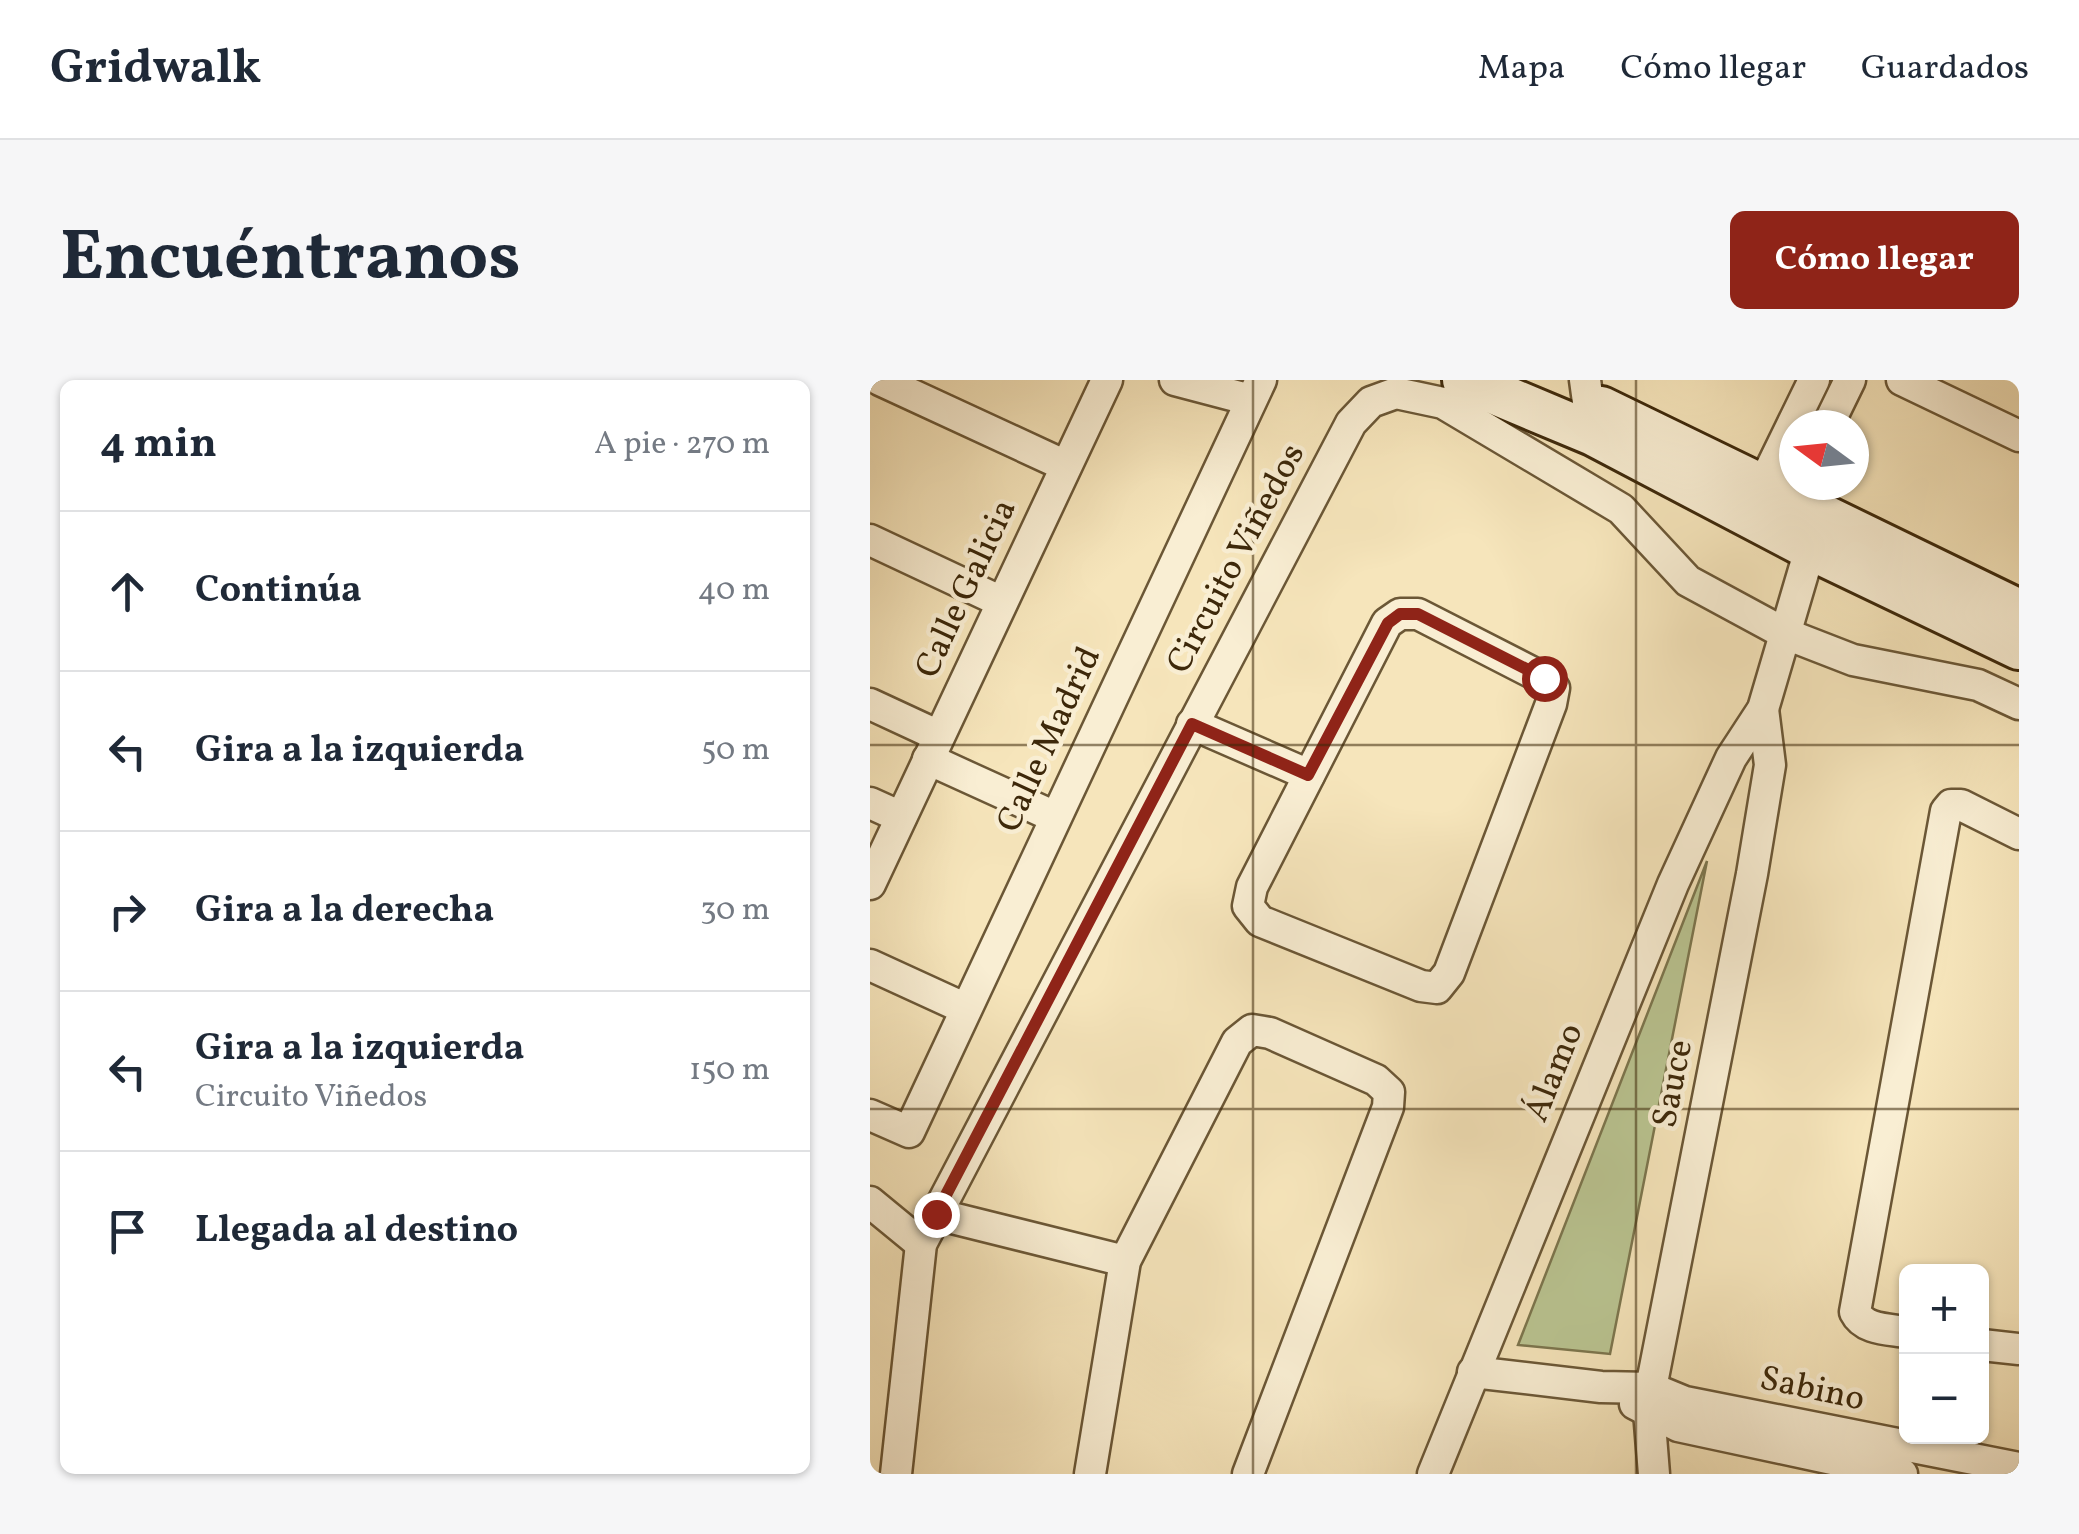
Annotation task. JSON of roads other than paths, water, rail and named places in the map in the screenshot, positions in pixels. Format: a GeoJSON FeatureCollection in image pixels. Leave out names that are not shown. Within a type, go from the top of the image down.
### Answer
{"type":"FeatureCollection","features":[{"type":"Feature","properties":{"kind":"street"},"geometry":{"type":"LineString","coordinates":[[880,380],[1066,466]]}},
{"type":"Feature","properties":{"kind":"street","name":"Calle Galicia"},"geometry":{"type":"LineString","coordinates":[[870,884],[1107,380]]}},
{"type":"Feature","properties":{"kind":"street"},"geometry":{"type":"LineString","coordinates":[[1175,380],[1256,390]]}},
{"type":"Feature","properties":{"kind":"street"},"geometry":{"type":"LineString","coordinates":[[1464,380],[1589,406]]}},
{"type":"Feature","properties":{"kind":"street"},"geometry":{"type":"LineString","coordinates":[[1541,380],[1787,511],[2019,648]]}},
{"type":"Feature","properties":{"kind":"street"},"geometry":{"type":"LineString","coordinates":[[1763,709],[1786,634],[1787,511],[1814,380]]}},
{"type":"Feature","properties":{"kind":"street"},"geometry":{"type":"LineString","coordinates":[[1835,410],[1850,380]]}},
{"type":"Feature","properties":{"kind":"street"},"geometry":{"type":"LineString","coordinates":[[1902,380],[2019,436]]}},
{"type":"Feature","properties":{"kind":"street","name":"Calle Madrid"},"geometry":{"type":"LineString","coordinates":[[870,1115],[909,1132],[1256,390]]}},
{"type":"Feature","properties":{"kind":"street","name":"Circuito Viñedos"},"geometry":{"type":"LineString","coordinates":[[921,1244],[1350,423],[1370,402],[1396,392],[1442,403],[1621,510],[1688,581],[1786,634],[1853,660],[1978,685],[2019,704]]}},
{"type":"Feature","properties":{"kind":"street"},"geometry":{"type":"LineString","coordinates":[[1787,511],[2019,610]]}},
{"type":"Feature","properties":{"kind":"street"},"geometry":{"type":"LineString","coordinates":[[870,540],[1002,602]]}},
{"type":"Feature","properties":{"kind":"street"},"geometry":{"type":"LineString","coordinates":[[1400,614],[1418,614],[1544,678],[1554,688],[1449,973],[1437,988],[1421,986],[1260,921],[1248,906],[1252,887],[1308,775],[1388,623],[1400,614]]}},
{"type":"Feature","properties":{"kind":"street"},"geometry":{"type":"LineString","coordinates":[[870,704],[934,748],[1055,817]]}},
{"type":"Feature","properties":{"kind":"street","name":"Álamo"},"geometry":{"type":"LineString","coordinates":[[1433,1474],[1673,884],[1730,758],[1763,709]]}},
{"type":"Feature","properties":{"kind":"street","name":"Sauce"},"geometry":{"type":"LineString","coordinates":[[1654,1474],[1650,1400],[1770,765],[1763,709]]}},
{"type":"Feature","properties":{"kind":"street"},"geometry":{"type":"LineString","coordinates":[[1192,724],[1308,775]]}},
{"type":"Feature","properties":{"kind":"street"},"geometry":{"type":"LineString","coordinates":[[870,803],[901,817]]}},
{"type":"Feature","properties":{"kind":"street"},"geometry":{"type":"LineString","coordinates":[[1899,1331],[1868,1325],[1855,1312],[1946,811],[1951,805],[1961,805],[2019,834]]}},
{"type":"Feature","properties":{"kind":"street"},"geometry":{"type":"LineString","coordinates":[[870,965],[966,1009]]}},
{"type":"Feature","properties":{"kind":"street"},"geometry":{"type":"LineString","coordinates":[[1090,1474],[1125,1261],[1237,1042],[1252,1030],[1270,1034],[1376,1080],[1389,1092],[1388,1107],[1248,1474]]}},
{"type":"Feature","properties":{"kind":"street"},"geometry":{"type":"LineString","coordinates":[[870,1202],[921,1244],[896,1474]]}},
{"type":"Feature","properties":{"kind":"street"},"geometry":{"type":"LineString","coordinates":[[936,1214],[1125,1261]]}},
{"type":"Feature","properties":{"kind":"street"},"geometry":{"type":"LineString","coordinates":[[1989,1345],[2019,1349]]}},
{"type":"Feature","properties":{"kind":"street"},"geometry":{"type":"LineString","coordinates":[[1473,1372],[1602,1387],[1650,1400]]}},
{"type":"Feature","properties":{"kind":"street","name":"Sabino"},"geometry":{"type":"LineString","coordinates":[[1650,1400],[1684,1402],[1930,1454],[2019,1468]]}},
{"type":"Feature","properties":{"kind":"street","name":"Sabino"},"geometry":{"type":"LineString","coordinates":[[1650,1400],[1678,1426],[1902,1474]]}}]}
